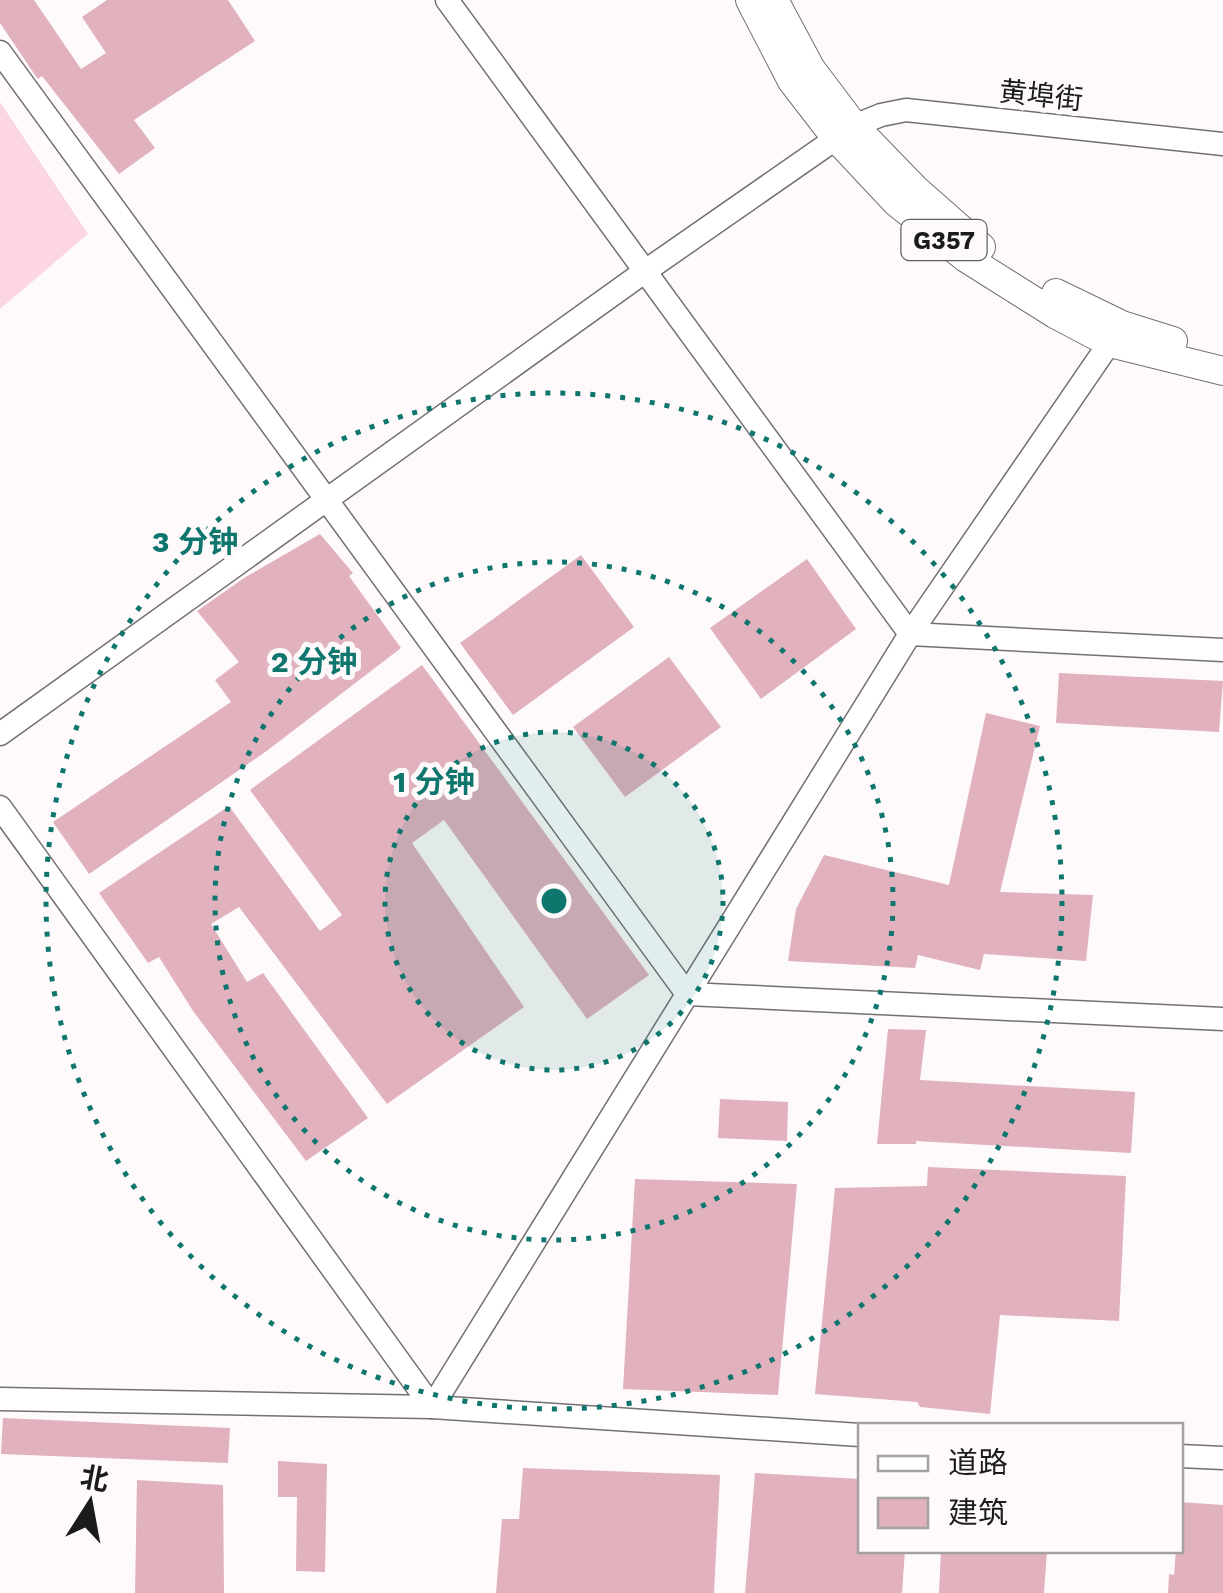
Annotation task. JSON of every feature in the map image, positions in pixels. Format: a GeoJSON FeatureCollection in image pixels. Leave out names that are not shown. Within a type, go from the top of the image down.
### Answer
{"type":"FeatureCollection","features":[{"type":"Feature","properties":{"kind":"highway","name":"G357"},"geometry":{"type":"LineString","coordinates":[[750,0],[792,81],[974,243],[1116,334],[1223,371]]}},
{"type":"Feature","properties":{"kind":"highway","name":"G357"},"geometry":{"type":"LineString","coordinates":[[774,0],[845,132]]}},
{"type":"Feature","properties":{"kind":"highway","name":"G357"},"geometry":{"type":"LineString","coordinates":[[1116,334],[1223,354]]}},
{"type":"Feature","properties":{"kind":"street"},"geometry":{"type":"LineString","coordinates":[[447,0],[910,634]]}},
{"type":"Feature","properties":{"kind":"street"},"geometry":{"type":"LineString","coordinates":[[0,52],[687,994]]}},
{"type":"Feature","properties":{"kind":"street","name":"黄埠街"},"geometry":{"type":"LineString","coordinates":[[0,734],[845,132],[881,115],[906,110],[1223,144]]}},
{"type":"Feature","properties":{"kind":"street"},"geometry":{"type":"LineString","coordinates":[[432,1406],[910,634],[1116,334]]}},
{"type":"Feature","properties":{"kind":"street"},"geometry":{"type":"LineString","coordinates":[[910,634],[1223,650]]}},
{"type":"Feature","properties":{"kind":"street"},"geometry":{"type":"LineString","coordinates":[[0,806],[432,1406]]}},
{"type":"Feature","properties":{"kind":"street"},"geometry":{"type":"LineString","coordinates":[[687,994],[1223,1019]]}},
{"type":"Feature","properties":{"kind":"street"},"geometry":{"type":"LineString","coordinates":[[0,1399],[432,1406],[858,1435]]}},
{"type":"Feature","properties":{"kind":"street"},"geometry":{"type":"LineString","coordinates":[[1183,1456],[1223,1458]]}},
{"type":"Feature","properties":{"kind":"shaded area"},"geometry":{"type":"Polygon","coordinates":[[[0,102],[88,234],[0,309],[0,102]]]}},
{"type":"Feature","properties":{"kind":"building"},"geometry":{"type":"Polygon","coordinates":[[[0,0],[34,0],[81,69],[106,53],[82,17],[107,0],[228,0],[255,41],[134,120],[155,148],[119,174],[42,76],[38,79],[35,75],[0,23],[0,0]]]}},
{"type":"Feature","properties":{"kind":"building"},"geometry":{"type":"Polygon","coordinates":[[[320,534],[353,573],[349,576],[401,648],[268,750],[89,874],[53,822],[231,702],[215,680],[239,662],[197,611],[244,578],[320,534]]]}},
{"type":"Feature","properties":{"kind":"building"},"geometry":{"type":"Polygon","coordinates":[[[581,555],[634,627],[513,715],[460,643],[581,555]]]}},
{"type":"Feature","properties":{"kind":"building"},"geometry":{"type":"Polygon","coordinates":[[[807,559],[856,629],[761,699],[710,628],[807,559]]]}},
{"type":"Feature","properties":{"kind":"building"},"geometry":{"type":"Polygon","coordinates":[[[669,657],[721,727],[625,797],[573,727],[669,657]]]}},
{"type":"Feature","properties":{"kind":"building"},"geometry":{"type":"Polygon","coordinates":[[[422,665],[649,975],[587,1019],[444,820],[412,843],[524,1007],[387,1104],[239,907],[211,924],[247,982],[263,973],[368,1118],[306,1161],[193,1011],[159,957],[148,963],[99,893],[229,806],[320,931],[342,915],[250,790],[422,665]]]}},
{"type":"Feature","properties":{"kind":"building"},"geometry":{"type":"Polygon","coordinates":[[[1059,673],[1223,681],[1219,732],[1056,723],[1059,673]]]}},
{"type":"Feature","properties":{"kind":"building"},"geometry":{"type":"Polygon","coordinates":[[[986,713],[1040,726],[1000,892],[1093,895],[1086,961],[984,954],[980,970],[918,955],[915,968],[788,961],[796,909],[824,855],[949,885],[986,713]]]}},
{"type":"Feature","properties":{"kind":"building"},"geometry":{"type":"Polygon","coordinates":[[[888,1029],[926,1030],[920,1080],[1135,1092],[1131,1153],[916,1141],[877,1144],[888,1029]]]}},
{"type":"Feature","properties":{"kind":"building"},"geometry":{"type":"Polygon","coordinates":[[[720,1099],[788,1102],[787,1141],[718,1138],[720,1099]]]}},
{"type":"Feature","properties":{"kind":"building"},"geometry":{"type":"Polygon","coordinates":[[[928,1167],[1126,1176],[1119,1321],[1000,1315],[990,1414],[920,1407],[917,1402],[815,1394],[835,1188],[927,1186],[928,1167]]]}},
{"type":"Feature","properties":{"kind":"building"},"geometry":{"type":"Polygon","coordinates":[[[635,1179],[797,1184],[778,1395],[623,1389],[635,1179]]]}},
{"type":"Feature","properties":{"kind":"building"},"geometry":{"type":"Polygon","coordinates":[[[3,1418],[230,1428],[228,1463],[1,1454],[3,1418]]]}},
{"type":"Feature","properties":{"kind":"building"},"geometry":{"type":"Polygon","coordinates":[[[278,1461],[327,1464],[325,1572],[296,1571],[297,1497],[278,1497],[278,1461]]]}},
{"type":"Feature","properties":{"kind":"building"},"geometry":{"type":"Polygon","coordinates":[[[523,1468],[720,1475],[714,1593],[496,1593],[502,1519],[519,1519],[523,1468]]]}},
{"type":"Feature","properties":{"kind":"building"},"geometry":{"type":"Polygon","coordinates":[[[755,1473],[858,1479],[858,1553],[905,1553],[902,1593],[745,1593],[755,1473]]]}},
{"type":"Feature","properties":{"kind":"building"},"geometry":{"type":"Polygon","coordinates":[[[137,1480],[223,1485],[224,1593],[135,1593],[137,1480]]]}},
{"type":"Feature","properties":{"kind":"building"},"geometry":{"type":"Polygon","coordinates":[[[1183,1502],[1223,1505],[1223,1593],[1168,1593],[1169,1574],[1174,1575],[1176,1553],[1183,1553],[1183,1502]]]}},
{"type":"Feature","properties":{"kind":"building"},"geometry":{"type":"Polygon","coordinates":[[[941,1553],[1047,1553],[1044,1593],[939,1593],[941,1553]]]}}]}
